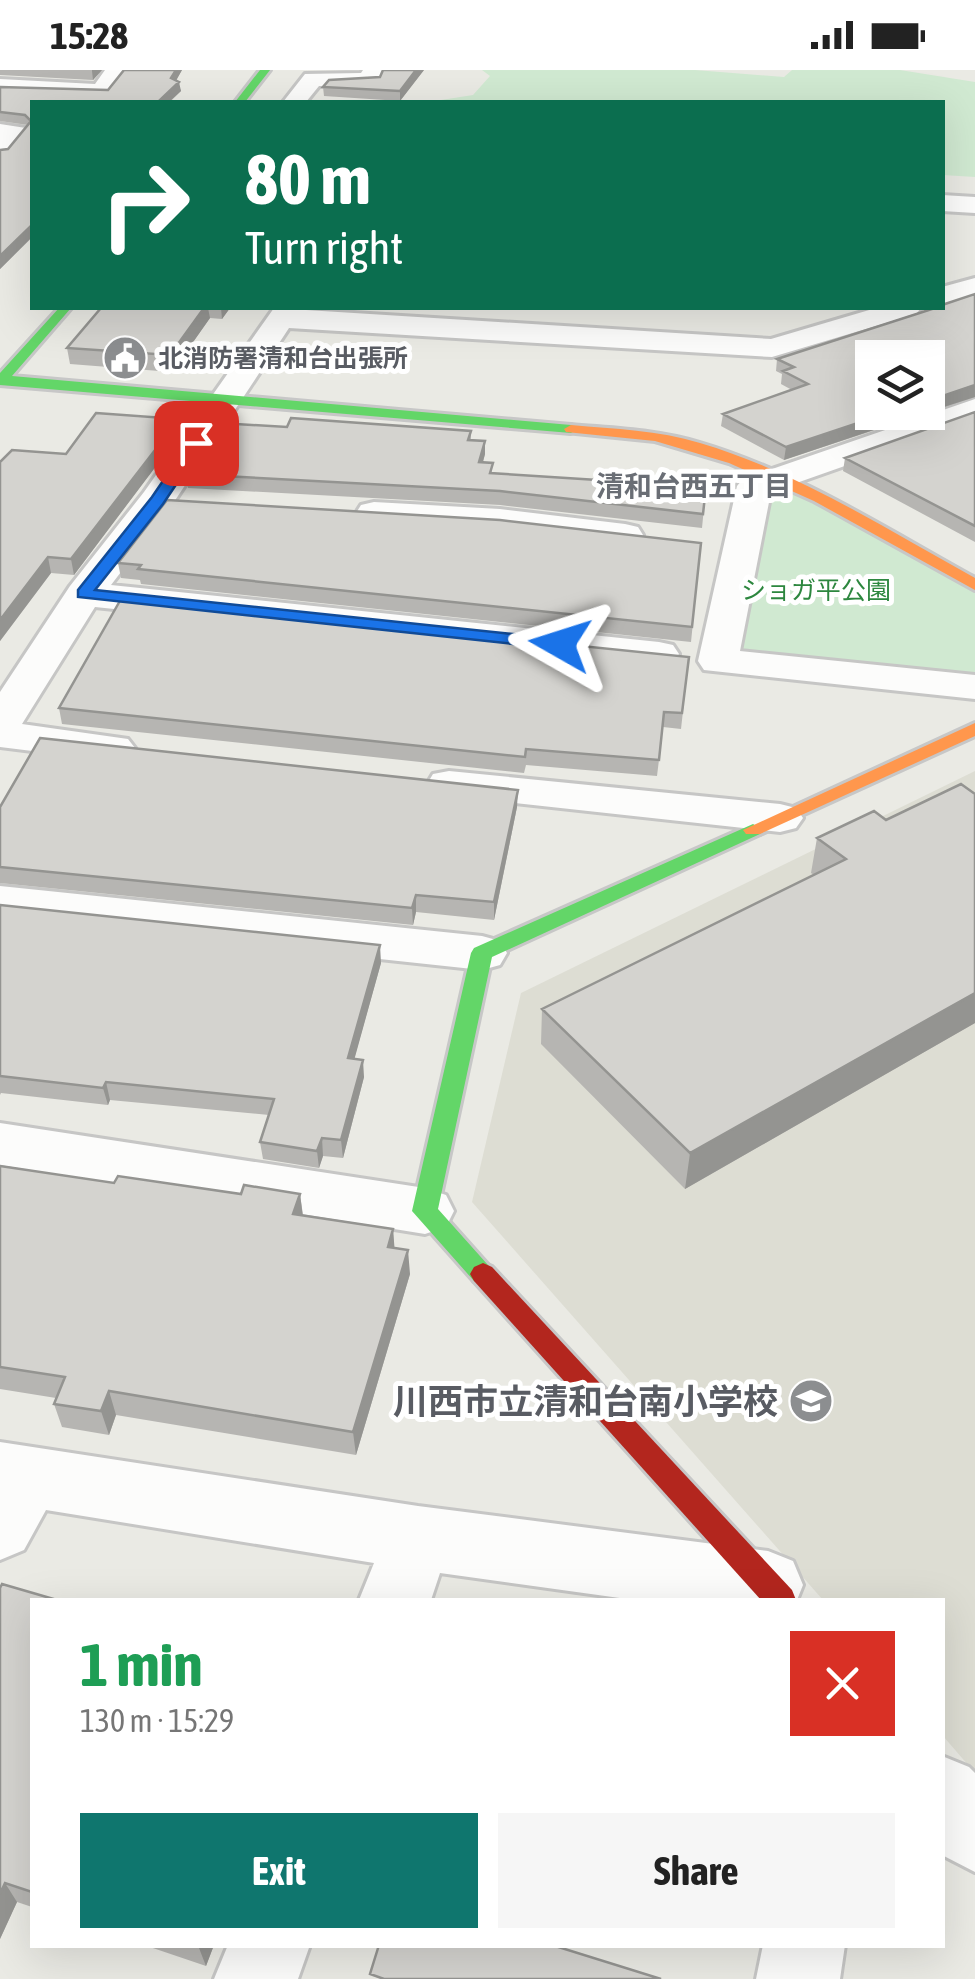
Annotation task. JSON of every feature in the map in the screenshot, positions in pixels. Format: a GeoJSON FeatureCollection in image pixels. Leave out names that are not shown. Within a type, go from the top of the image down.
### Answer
{"type":"FeatureCollection","features":[{"type":"Feature","properties":{"kind":"street"},"geometry":{"type":"LineString","coordinates":[[0,86],[96,97],[116,70]]}},
{"type":"Feature","properties":{"kind":"street"},"geometry":{"type":"LineString","coordinates":[[242,100],[265,70]]}},
{"type":"Feature","properties":{"kind":"street"},"geometry":{"type":"LineString","coordinates":[[296,100],[313,79],[369,80],[374,70]]}},
{"type":"Feature","properties":{"kind":"street"},"geometry":{"type":"LineString","coordinates":[[0,150],[17,132]]}},
{"type":"Feature","properties":{"kind":"street"},"geometry":{"type":"LineString","coordinates":[[945,203],[975,205]]}},
{"type":"Feature","properties":{"kind":"street"},"geometry":{"type":"LineString","coordinates":[[945,276],[975,278]]}},
{"type":"Feature","properties":{"kind":"street"},"geometry":{"type":"LineString","coordinates":[[945,295],[975,286]]}},
{"type":"Feature","properties":{"kind":"street"},"geometry":{"type":"LineString","coordinates":[[1,379],[62,310]]}},
{"type":"Feature","properties":{"kind":"street"},"geometry":{"type":"LineString","coordinates":[[651,340],[665,310]]}},
{"type":"Feature","properties":{"kind":"street"},"geometry":{"type":"LineString","coordinates":[[0,724],[84,594],[158,500],[286,313],[772,348],[899,310]]}},
{"type":"Feature","properties":{"kind":"street"},"geometry":{"type":"LineString","coordinates":[[1,379],[658,437],[714,452],[780,479],[975,586]]}},
{"type":"Feature","properties":{"kind":"street"},"geometry":{"type":"LineString","coordinates":[[718,660],[721,546],[755,486],[965,421]]}},
{"type":"Feature","properties":{"kind":"street"},"geometry":{"type":"LineString","coordinates":[[158,500],[196,502]]}},
{"type":"Feature","properties":{"kind":"street"},"geometry":{"type":"LineString","coordinates":[[348,511],[500,520],[666,540]]}},
{"type":"Feature","properties":{"kind":"street"},"geometry":{"type":"LineString","coordinates":[[84,594],[975,687]]}},
{"type":"Feature","properties":{"kind":"street"},"geometry":{"type":"LineString","coordinates":[[0,902],[482,954],[975,729]]}},
{"type":"Feature","properties":{"kind":"street"},"geometry":{"type":"LineString","coordinates":[[0,734],[157,753]]}},
{"type":"Feature","properties":{"kind":"street"},"geometry":{"type":"LineString","coordinates":[[410,780],[780,818]]}},
{"type":"Feature","properties":{"kind":"street"},"geometry":{"type":"LineString","coordinates":[[426,1211],[482,954]]}},
{"type":"Feature","properties":{"kind":"street"},"geometry":{"type":"LineString","coordinates":[[0,1144],[426,1211],[774,1592]]}},
{"type":"Feature","properties":{"kind":"street"},"geometry":{"type":"LineString","coordinates":[[10,1491],[406,1569],[774,1592]]}},
{"type":"Feature","properties":{"kind":"street"},"geometry":{"type":"LineString","coordinates":[[945,1797],[975,1832]]}},
{"type":"Feature","properties":{"kind":"street"},"geometry":{"type":"LineString","coordinates":[[256,1979],[268,1948]]}},
{"type":"Feature","properties":{"kind":"street"},"geometry":{"type":"LineString","coordinates":[[798,1979],[803,1948]]}},
{"type":"Feature","properties":{"kind":"shaded area","name":"川西市立清和台南小学校"},"geometry":{"type":"Polygon","coordinates":[[[975,771],[975,1773],[945,1738],[945,1598],[821,1598],[472,1202],[521,993],[975,771]]]}},
{"type":"Feature","properties":{"kind":"green space"},"geometry":{"type":"Polygon","coordinates":[[[482,70],[695,70],[784,77],[792,70],[900,70],[975,82],[975,177],[945,175],[945,100],[441,100],[473,95],[490,76],[482,70]]]}},
{"type":"Feature","properties":{"kind":"green space","name":"ショガ平公園"},"geometry":{"type":"Polygon","coordinates":[[[780,479],[975,585],[975,687],[718,661],[755,486],[780,479]]]}},
{"type":"Feature","properties":{"kind":"building"},"geometry":{"type":"Polygon","coordinates":[[[124,70],[176,70],[171,78],[179,82],[160,100],[30,100],[30,120],[25,115],[0,112],[0,87],[108,90],[124,70]]]}},
{"type":"Feature","properties":{"kind":"building"},"geometry":{"type":"Polygon","coordinates":[[[383,70],[416,70],[400,91],[323,87],[329,80],[380,77],[383,70]]]}},
{"type":"Feature","properties":{"kind":"building"},"geometry":{"type":"Polygon","coordinates":[[[30,122],[30,227],[0,256],[0,150],[8,149],[30,122]]]}},
{"type":"Feature","properties":{"kind":"building"},"geometry":{"type":"Polygon","coordinates":[[[975,294],[975,385],[945,395],[945,340],[855,340],[855,424],[786,447],[723,414],[808,384],[783,371],[794,367],[777,359],[929,310],[945,310],[945,304],[975,294]]]}},
{"type":"Feature","properties":{"kind":"building"},"geometry":{"type":"Polygon","coordinates":[[[99,310],[203,310],[170,355],[67,348],[99,310]]]}},
{"type":"Feature","properties":{"kind":"building"},"geometry":{"type":"Polygon","coordinates":[[[975,412],[975,526],[845,458],[924,430],[945,430],[945,423],[975,412]]]}},
{"type":"Feature","properties":{"kind":"building"},"geometry":{"type":"Polygon","coordinates":[[[96,413],[179,419],[71,559],[48,557],[0,620],[0,462],[12,450],[66,454],[96,413]]]}},
{"type":"Feature","properties":{"kind":"building"},"geometry":{"type":"Polygon","coordinates":[[[291,418],[471,431],[468,440],[485,441],[479,462],[493,463],[490,473],[706,487],[703,514],[500,491],[186,474],[220,423],[287,427],[291,418]]]}},
{"type":"Feature","properties":{"kind":"building"},"geometry":{"type":"Polygon","coordinates":[[[167,500],[500,520],[701,543],[692,627],[138,569],[141,565],[118,563],[167,500]]]}},
{"type":"Feature","properties":{"kind":"building"},"geometry":{"type":"Polygon","coordinates":[[[121,599],[689,657],[682,713],[664,712],[659,760],[526,749],[525,757],[59,708],[121,599]]]}},
{"type":"Feature","properties":{"kind":"building"},"geometry":{"type":"Polygon","coordinates":[[[40,738],[518,790],[494,902],[416,895],[412,908],[0,867],[0,807],[40,738]]]}},
{"type":"Feature","properties":{"kind":"building"},"geometry":{"type":"Polygon","coordinates":[[[961,784],[975,794],[975,993],[690,1153],[542,1009],[846,859],[817,838],[874,811],[886,820],[961,784]]]}},
{"type":"Feature","properties":{"kind":"building"},"geometry":{"type":"Polygon","coordinates":[[[0,905],[380,945],[348,1058],[363,1060],[341,1140],[322,1138],[317,1151],[260,1142],[274,1099],[106,1082],[103,1088],[0,1076],[0,905]]]}},
{"type":"Feature","properties":{"kind":"building"},"geometry":{"type":"Polygon","coordinates":[[[0,1166],[114,1183],[118,1176],[241,1194],[244,1185],[300,1194],[293,1214],[393,1229],[388,1247],[408,1250],[353,1432],[109,1391],[101,1411],[54,1404],[65,1377],[0,1367],[0,1166]]]}},
{"type":"Feature","properties":{"kind":"building"},"geometry":{"type":"Polygon","coordinates":[[[2,1584],[50,1598],[30,1598],[30,1891],[5,1883],[0,1894],[2,1584]]]}},
{"type":"Feature","properties":{"kind":"building"},"geometry":{"type":"Polygon","coordinates":[[[378,1948],[562,1948],[661,1979],[384,1979],[370,1974],[378,1948]]]}},
{"type":"Feature","properties":{"kind":"traffic: fast"},"geometry":{"type":"LineString","coordinates":[[242,100],[265,70]]}},
{"type":"Feature","properties":{"kind":"traffic: fast"},"geometry":{"type":"LineString","coordinates":[[0,381],[63,310]]}},
{"type":"Feature","properties":{"kind":"traffic: fast"},"geometry":{"type":"LineString","coordinates":[[0,379],[571,429]]}},
{"type":"Feature","properties":{"kind":"traffic: fast"},"geometry":{"type":"LineString","coordinates":[[483,1274],[425,1211],[482,953],[753,830]]}},
{"type":"Feature","properties":{"kind":"traffic: slow"},"geometry":{"type":"LineString","coordinates":[[571,429],[655,437],[735,460],[819,498],[975,585]]}},
{"type":"Feature","properties":{"kind":"traffic: slow"},"geometry":{"type":"LineString","coordinates":[[753,830],[975,729]]}},
{"type":"Feature","properties":{"kind":"traffic: jam"},"geometry":{"type":"LineString","coordinates":[[483,1274],[779,1598]]}},
{"type":"Feature","properties":{"kind":"place","name":"北消防署清和台出張所"},"geometry":{"type":"Point","coordinates":[125,358]}},
{"type":"Feature","properties":{"kind":"place","name":"川西市立清和台南小学校"},"geometry":{"type":"Point","coordinates":[811,1401]}},
{"type":"Feature","properties":{"kind":"district","name":"清和台西五丁目"},"geometry":{"type":"Point","coordinates":[694,486]}},
{"type":"Feature","properties":{"kind":"route"},"geometry":{"type":"LineString","coordinates":[[196,443],[158,500],[84,594],[560,644]]}}]}
